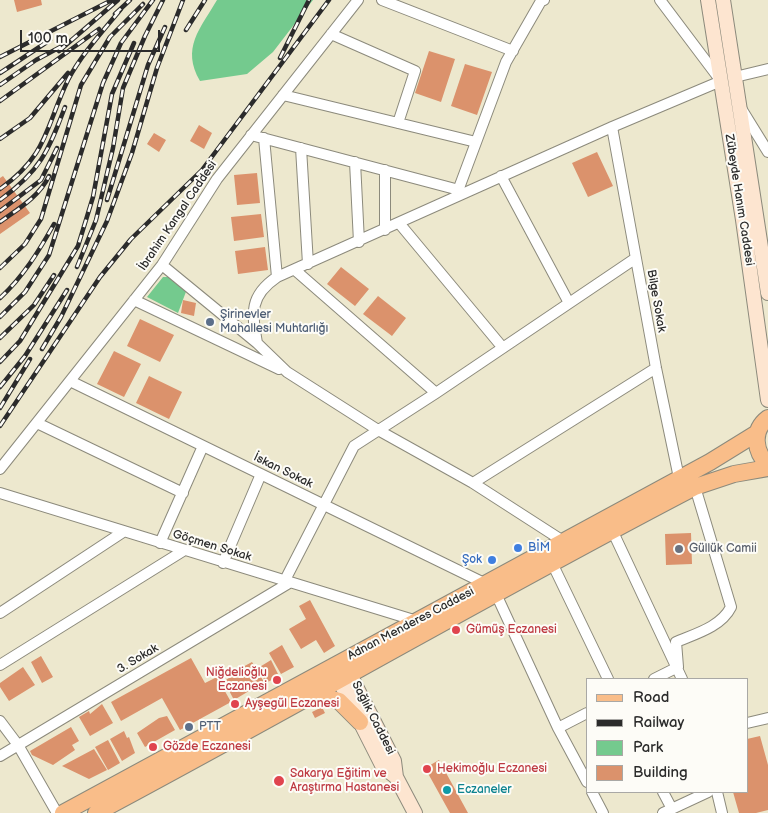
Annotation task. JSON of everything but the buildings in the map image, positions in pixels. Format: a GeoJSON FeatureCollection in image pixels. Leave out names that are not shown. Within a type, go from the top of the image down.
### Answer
{"type":"FeatureCollection","features":[{"type":"Feature","properties":{"kind":"main road","name":"Zübeyde Hanım Caddesi"},"geometry":{"type":"LineString","coordinates":[[708,0],[728,79],[739,106],[768,293]]}},
{"type":"Feature","properties":{"kind":"main road","name":"Zübeyde Hanım Caddesi"},"geometry":{"type":"LineString","coordinates":[[723,0],[728,79],[768,400]]}},
{"type":"Feature","properties":{"kind":"main road","name":"Adnan Menderes Caddesi"},"geometry":{"type":"LineString","coordinates":[[96,813],[314,694],[341,671],[378,659],[491,589],[563,541],[742,445],[757,433],[768,418]]}},
{"type":"Feature","properties":{"kind":"main road"},"geometry":{"type":"LineString","coordinates":[[757,433],[757,448],[768,467]]}},
{"type":"Feature","properties":{"kind":"main road","name":"Adnan Menderes Caddesi"},"geometry":{"type":"LineString","coordinates":[[63,813],[341,671],[417,621],[552,563],[695,487],[734,474],[768,467]]}},
{"type":"Feature","properties":{"kind":"main road"},"geometry":{"type":"LineString","coordinates":[[364,702],[360,688],[360,678],[378,659]]}},
{"type":"Feature","properties":{"kind":"main road","name":"Sağlık Caddesi"},"geometry":{"type":"LineString","coordinates":[[341,671],[364,702],[394,761],[396,777],[415,813]]}},
{"type":"Feature","properties":{"kind":"main road","name":"Sağlık Caddesi"},"geometry":{"type":"LineString","coordinates":[[341,671],[360,722],[383,767],[396,777]]}},
{"type":"Feature","properties":{"kind":"main road"},"geometry":{"type":"LineString","coordinates":[[314,694],[339,701],[360,722]]}},
{"type":"Feature","properties":{"kind":"street","name":"İbrahim Kangal Caddesi"},"geometry":{"type":"LineString","coordinates":[[0,469],[162,265],[217,179],[358,0]]}},
{"type":"Feature","properties":{"kind":"street"},"geometry":{"type":"LineString","coordinates":[[382,0],[513,51]]}},
{"type":"Feature","properties":{"kind":"street"},"geometry":{"type":"LineString","coordinates":[[457,193],[506,62],[541,0]]}},
{"type":"Feature","properties":{"kind":"street"},"geometry":{"type":"LineString","coordinates":[[660,0],[728,79]]}},
{"type":"Feature","properties":{"kind":"street"},"geometry":{"type":"LineString","coordinates":[[331,34],[415,71],[398,123]]}},
{"type":"Feature","properties":{"kind":"street"},"geometry":{"type":"LineString","coordinates":[[257,343],[252,316],[256,300],[264,286],[277,277],[385,230],[457,193],[501,176],[612,127],[728,79],[768,69]]}},
{"type":"Feature","properties":{"kind":"street"},"geometry":{"type":"LineString","coordinates":[[283,95],[476,142]]}},
{"type":"Feature","properties":{"kind":"street"},"geometry":{"type":"LineString","coordinates":[[739,106],[768,152]]}},
{"type":"Feature","properties":{"kind":"street","name":"Bilge Sokak"},"geometry":{"type":"LineString","coordinates":[[612,127],[656,368],[679,478]]}},
{"type":"Feature","properties":{"kind":"street"},"geometry":{"type":"LineString","coordinates":[[252,135],[385,170],[457,193]]}},
{"type":"Feature","properties":{"kind":"street"},"geometry":{"type":"LineString","coordinates":[[264,138],[277,277]]}},
{"type":"Feature","properties":{"kind":"street"},"geometry":{"type":"LineString","coordinates":[[301,148],[308,264]]}},
{"type":"Feature","properties":{"kind":"street"},"geometry":{"type":"LineString","coordinates":[[355,162],[359,242]]}},
{"type":"Feature","properties":{"kind":"street"},"geometry":{"type":"LineString","coordinates":[[385,170],[385,230]]}},
{"type":"Feature","properties":{"kind":"street"},"geometry":{"type":"LineString","coordinates":[[501,176],[569,303]]}},
{"type":"Feature","properties":{"kind":"street"},"geometry":{"type":"LineString","coordinates":[[399,223],[503,348]]}},
{"type":"Feature","properties":{"kind":"street"},"geometry":{"type":"LineString","coordinates":[[760,241],[768,254]]}},
{"type":"Feature","properties":{"kind":"street"},"geometry":{"type":"LineString","coordinates":[[287,583],[322,504],[354,446],[636,258]]}},
{"type":"Feature","properties":{"kind":"street"},"geometry":{"type":"LineString","coordinates":[[162,265],[257,343],[287,372]]}},
{"type":"Feature","properties":{"kind":"street"},"geometry":{"type":"LineString","coordinates":[[295,270],[436,393]]}},
{"type":"Feature","properties":{"kind":"street"},"geometry":{"type":"LineString","coordinates":[[134,300],[287,372],[378,430],[473,483],[563,541]]}},
{"type":"Feature","properties":{"kind":"street"},"geometry":{"type":"LineString","coordinates":[[473,483],[656,368]]}},
{"type":"Feature","properties":{"kind":"street","name":"İskan Sokak"},"geometry":{"type":"LineString","coordinates":[[70,381],[491,589]]}},
{"type":"Feature","properties":{"kind":"street"},"geometry":{"type":"LineString","coordinates":[[37,423],[183,493]]}},
{"type":"Feature","properties":{"kind":"street"},"geometry":{"type":"LineString","coordinates":[[160,543],[203,446]]}},
{"type":"Feature","properties":{"kind":"street"},"geometry":{"type":"LineString","coordinates":[[224,563],[261,474]]}},
{"type":"Feature","properties":{"kind":"street"},"geometry":{"type":"LineString","coordinates":[[678,667],[676,642],[713,626],[726,617],[731,607],[695,487]]}},
{"type":"Feature","properties":{"kind":"street","name":"Göçmen Sokak"},"geometry":{"type":"LineString","coordinates":[[0,493],[287,583],[417,621]]}},
{"type":"Feature","properties":{"kind":"street"},"geometry":{"type":"LineString","coordinates":[[612,530],[682,678]]}},
{"type":"Feature","properties":{"kind":"street"},"geometry":{"type":"LineString","coordinates":[[0,613],[123,532]]}},
{"type":"Feature","properties":{"kind":"street"},"geometry":{"type":"LineString","coordinates":[[0,665],[183,551]]}},
{"type":"Feature","properties":{"kind":"street"},"geometry":{"type":"LineString","coordinates":[[552,563],[608,678]]}},
{"type":"Feature","properties":{"kind":"street","name":"3. Sokak"},"geometry":{"type":"LineString","coordinates":[[0,756],[287,583]]}},
{"type":"Feature","properties":{"kind":"street"},"geometry":{"type":"LineString","coordinates":[[491,589],[558,728],[586,780]]}},
{"type":"Feature","properties":{"kind":"street"},"geometry":{"type":"LineString","coordinates":[[656,678],[678,667]]}},
{"type":"Feature","properties":{"kind":"street"},"geometry":{"type":"LineString","coordinates":[[558,728],[586,714]]}},
{"type":"Feature","properties":{"kind":"street"},"geometry":{"type":"LineString","coordinates":[[748,723],[768,718]]}},
{"type":"Feature","properties":{"kind":"street"},"geometry":{"type":"LineString","coordinates":[[0,721],[18,745],[56,813]]}},
{"type":"Feature","properties":{"kind":"street"},"geometry":{"type":"LineString","coordinates":[[593,793],[604,813]]}},
{"type":"Feature","properties":{"kind":"street"},"geometry":{"type":"LineString","coordinates":[[663,793],[668,811],[706,793]]}},
{"type":"Feature","properties":{"kind":"street"},"geometry":{"type":"LineString","coordinates":[[717,793],[722,813]]}},
{"type":"Feature","properties":{"kind":"green space"},"geometry":{"type":"Polygon","coordinates":[[[217,0],[313,0],[273,52],[247,74],[200,81],[192,58],[195,39],[217,0]]]}},
{"type":"Feature","properties":{"kind":"green space"},"geometry":{"type":"Polygon","coordinates":[[[163,277],[174,277],[187,289],[178,313],[147,297],[163,277]]]}},
{"type":"Feature","properties":{"kind":"railway"},"geometry":{"type":"LineString","coordinates":[[0,57],[112,0]]}},
{"type":"Feature","properties":{"kind":"railway"},"geometry":{"type":"LineString","coordinates":[[59,51],[118,0]]}},
{"type":"Feature","properties":{"kind":"railway"},"geometry":{"type":"LineString","coordinates":[[115,14],[130,0]]}},
{"type":"Feature","properties":{"kind":"railway"},"geometry":{"type":"LineString","coordinates":[[0,317],[25,292],[49,255],[103,83],[121,43],[153,0]]}},
{"type":"Feature","properties":{"kind":"railway"},"geometry":{"type":"LineString","coordinates":[[77,267],[96,220],[113,148],[123,88],[163,0]]}},
{"type":"Feature","properties":{"kind":"railway"},"geometry":{"type":"LineString","coordinates":[[42,349],[61,317],[107,221],[132,153],[157,68],[183,0]]}},
{"type":"Feature","properties":{"kind":"railway"},"geometry":{"type":"LineString","coordinates":[[186,30],[205,0]]}},
{"type":"Feature","properties":{"kind":"railway"},"geometry":{"type":"LineString","coordinates":[[280,58],[309,0]]}},
{"type":"Feature","properties":{"kind":"railway"},"geometry":{"type":"LineString","coordinates":[[0,426],[100,277],[131,239],[202,170],[329,0]]}},
{"type":"Feature","properties":{"kind":"railway"},"geometry":{"type":"LineString","coordinates":[[0,268],[25,244],[41,219],[81,85],[110,37],[143,4]]}},
{"type":"Feature","properties":{"kind":"railway"},"geometry":{"type":"LineString","coordinates":[[0,189],[16,177],[37,152],[73,71],[121,9]]}},
{"type":"Feature","properties":{"kind":"railway"},"geometry":{"type":"LineString","coordinates":[[107,200],[148,65],[165,27]]}},
{"type":"Feature","properties":{"kind":"railway"},"geometry":{"type":"LineString","coordinates":[[0,101],[99,29]]}},
{"type":"Feature","properties":{"kind":"railway"},"geometry":{"type":"LineString","coordinates":[[0,73],[50,40]]}},
{"type":"Feature","properties":{"kind":"railway"},"geometry":{"type":"LineString","coordinates":[[0,362],[20,341],[78,246],[93,197],[112,94],[134,43]]}},
{"type":"Feature","properties":{"kind":"railway"},"geometry":{"type":"LineString","coordinates":[[0,85],[36,60],[64,45]]}},
{"type":"Feature","properties":{"kind":"railway"},"geometry":{"type":"LineString","coordinates":[[0,139],[30,118],[68,73]]}},
{"type":"Feature","properties":{"kind":"railway"},"geometry":{"type":"LineString","coordinates":[[0,200],[25,180],[41,160],[48,149],[65,107]]}},
{"type":"Feature","properties":{"kind":"railway"},"geometry":{"type":"LineString","coordinates":[[0,211],[41,180],[57,148]]}},
{"type":"Feature","properties":{"kind":"railway"},"geometry":{"type":"LineString","coordinates":[[0,222],[34,196],[49,176]]}},
{"type":"Feature","properties":{"kind":"railway"},"geometry":{"type":"LineString","coordinates":[[0,298],[30,263],[54,224]]}},
{"type":"Feature","properties":{"kind":"railway"},"geometry":{"type":"LineString","coordinates":[[0,338],[34,305],[54,275]]}},
{"type":"Feature","properties":{"kind":"railway"},"geometry":{"type":"LineString","coordinates":[[0,387],[25,356],[67,290]]}},
{"type":"Feature","properties":{"kind":"railway"},"geometry":{"type":"LineString","coordinates":[[0,408],[30,359]]}},
{"type":"Feature","properties":{"kind":"place","name":"Şirinevler Mahallesi Muhtarlığı"},"geometry":{"type":"Point","coordinates":[210,322]}},
{"type":"Feature","properties":{"kind":"place","name":"BİM"},"geometry":{"type":"Point","coordinates":[518,548]}},
{"type":"Feature","properties":{"kind":"place","name":"Güllük Camii"},"geometry":{"type":"Point","coordinates":[679,549]}},
{"type":"Feature","properties":{"kind":"place","name":"Şok"},"geometry":{"type":"Point","coordinates":[492,560]}},
{"type":"Feature","properties":{"kind":"place","name":"Gümüş Eczanesi"},"geometry":{"type":"Point","coordinates":[456,630]}},
{"type":"Feature","properties":{"kind":"place","name":"Niğdelioğlu Eczanesi"},"geometry":{"type":"Point","coordinates":[277,680]}},
{"type":"Feature","properties":{"kind":"place","name":"Ayşegül Eczanesi"},"geometry":{"type":"Point","coordinates":[235,704]}},
{"type":"Feature","properties":{"kind":"place","name":"PTT"},"geometry":{"type":"Point","coordinates":[189,727]}},
{"type":"Feature","properties":{"kind":"place","name":"Gözde Eczanesi"},"geometry":{"type":"Point","coordinates":[153,747]}},
{"type":"Feature","properties":{"kind":"place","name":"Hekimoğlu Eczanesi"},"geometry":{"type":"Point","coordinates":[427,769]}},
{"type":"Feature","properties":{"kind":"place","name":"Sakarya Eğitim ve Araştırma Hastanesi"},"geometry":{"type":"Point","coordinates":[279,781]}},
{"type":"Feature","properties":{"kind":"place","name":"Eczaneler"},"geometry":{"type":"Point","coordinates":[447,790]}}]}
